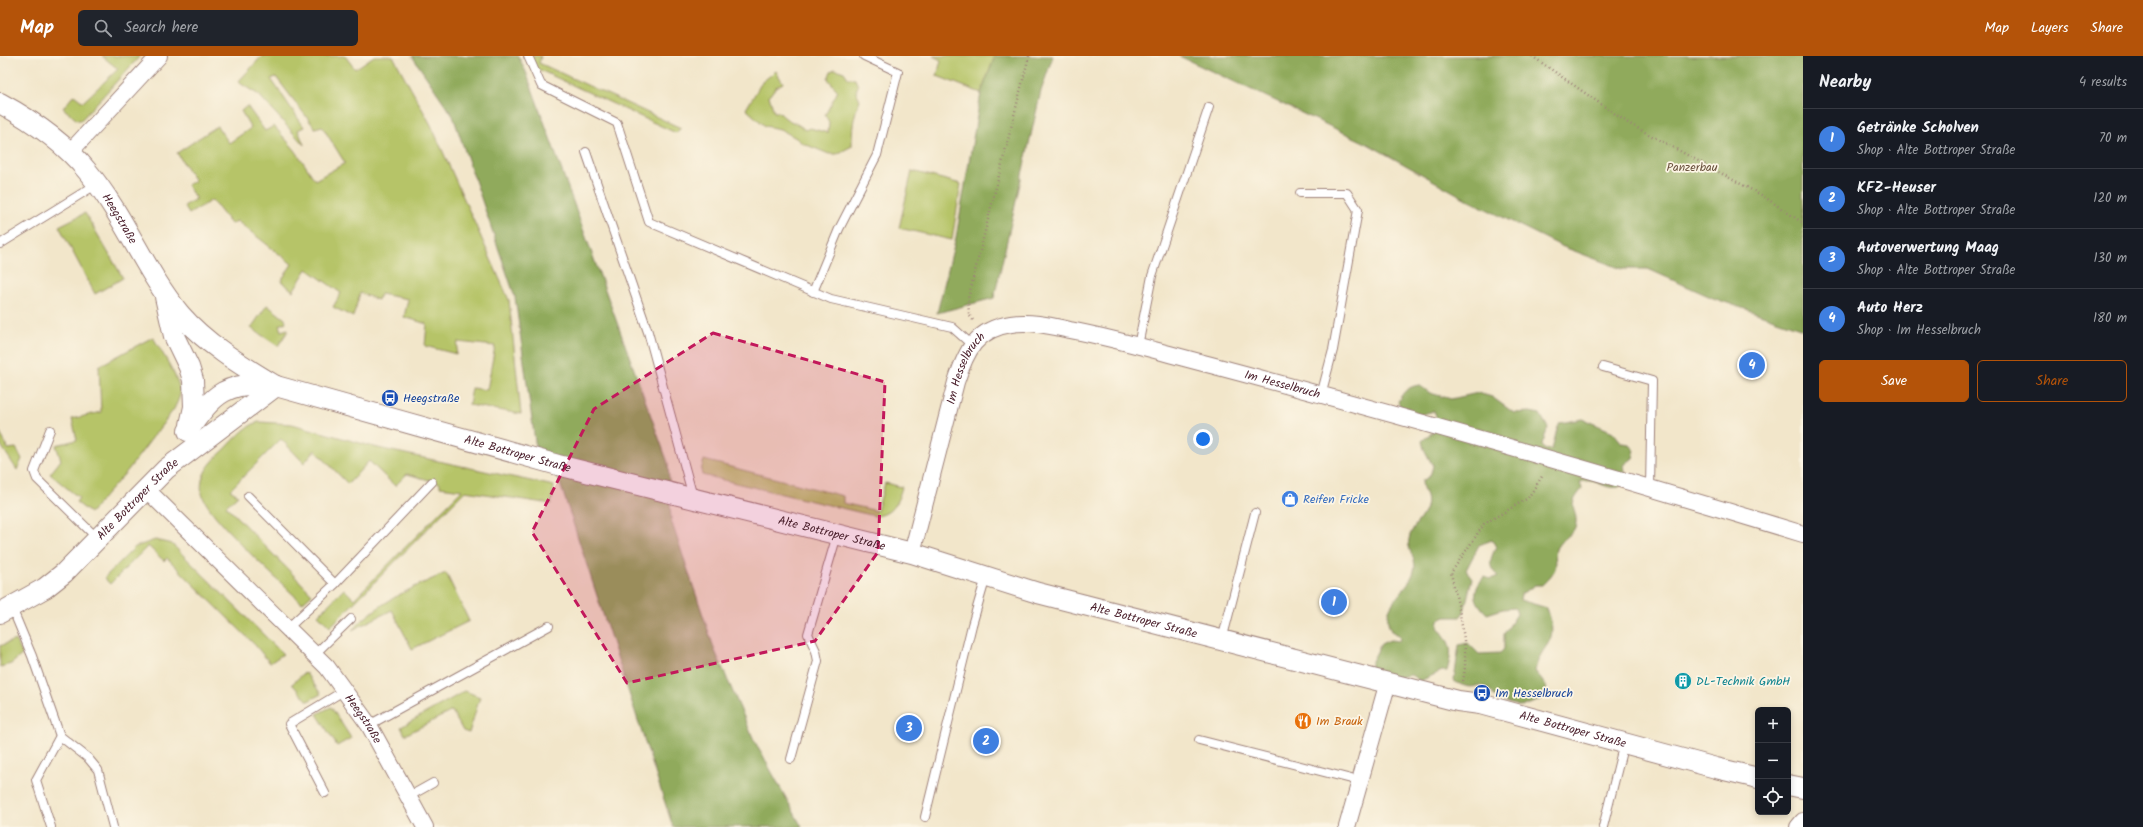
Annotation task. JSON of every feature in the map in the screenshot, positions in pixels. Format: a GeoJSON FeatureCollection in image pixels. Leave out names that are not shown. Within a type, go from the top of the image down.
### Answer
{"type":"FeatureCollection","features":[{"type":"Feature","properties":{"kind":"street"},"geometry":{"type":"LineString","coordinates":[[70,152],[159,56]]}},
{"type":"Feature","properties":{"kind":"street","name":"Heegstraße"},"geometry":{"type":"LineString","coordinates":[[0,103],[41,129],[70,152],[97,184],[163,290],[180,313],[202,336],[244,366],[276,386]]}},
{"type":"Feature","properties":{"kind":"street","name":"Heegstraße"},"geometry":{"type":"LineString","coordinates":[[163,290],[174,336],[189,367],[193,380],[194,406],[188,431],[166,469]]}},
{"type":"Feature","properties":{"kind":"street","name":"Im Hesselbruch"},"geometry":{"type":"LineString","coordinates":[[912,553],[956,382],[964,357],[972,345],[985,333],[1002,326],[1023,323],[1092,334],[1320,395],[1650,487],[1803,534]]}},
{"type":"Feature","properties":{"kind":"street","name":"Alte Bottroper Straße"},"geometry":{"type":"LineString","coordinates":[[188,431],[208,404],[222,392],[245,385],[262,384],[276,386],[558,466],[912,553],[1038,593],[1458,701],[1480,704],[1755,777]]}},
{"type":"Feature","properties":{"kind":"street","name":"Alte Bottroper Straße"},"geometry":{"type":"LineString","coordinates":[[6,610],[46,588],[64,573],[166,469],[276,386]]}},
{"type":"Feature","properties":{"kind":"street","name":"Heegstraße"},"geometry":{"type":"LineString","coordinates":[[146,489],[315,654],[345,690],[369,725],[425,827]]}},
{"type":"Feature","properties":{"kind":"street"},"geometry":{"type":"LineString","coordinates":[[1348,827],[1359,781],[1388,682]]}},
{"type":"Feature","properties":{"kind":"street"},"geometry":{"type":"LineString","coordinates":[[1791,786],[1803,788]]}},
{"type":"Feature","properties":{"kind":"street"},"geometry":{"type":"LineString","coordinates":[[1798,827],[1803,821]]}},
{"type":"Feature","properties":{"kind":"lane"},"geometry":{"type":"LineString","coordinates":[[528,56],[541,85],[617,123],[649,222],[831,299],[952,327],[972,345]]}},
{"type":"Feature","properties":{"kind":"lane"},"geometry":{"type":"LineString","coordinates":[[812,292],[839,229],[877,155],[898,72],[864,56]]}},
{"type":"Feature","properties":{"kind":"lane"},"geometry":{"type":"LineString","coordinates":[[1138,346],[1152,276],[1209,107]]}},
{"type":"Feature","properties":{"kind":"lane"},"geometry":{"type":"LineString","coordinates":[[586,152],[648,332],[693,500]]}},
{"type":"Feature","properties":{"kind":"lane"},"geometry":{"type":"LineString","coordinates":[[0,244],[97,184]]}},
{"type":"Feature","properties":{"kind":"lane"},"geometry":{"type":"LineString","coordinates":[[1300,193],[1347,193],[1358,210],[1333,350],[1320,395]]}},
{"type":"Feature","properties":{"kind":"lane"},"geometry":{"type":"LineString","coordinates":[[1603,367],[1652,381],[1650,487]]}},
{"type":"Feature","properties":{"kind":"lane"},"geometry":{"type":"LineString","coordinates":[[50,430],[34,471],[37,479],[98,539]]}},
{"type":"Feature","properties":{"kind":"lane"},"geometry":{"type":"LineString","coordinates":[[288,628],[335,584],[432,482]]}},
{"type":"Feature","properties":{"kind":"lane"},"geometry":{"type":"LineString","coordinates":[[248,496],[335,584]]}},
{"type":"Feature","properties":{"kind":"lane"},"geometry":{"type":"LineString","coordinates":[[1222,640],[1255,513]]}},
{"type":"Feature","properties":{"kind":"lane"},"geometry":{"type":"LineString","coordinates":[[791,759],[818,661],[816,651],[808,634],[837,535]]}},
{"type":"Feature","properties":{"kind":"lane"},"geometry":{"type":"LineString","coordinates":[[925,817],[972,626],[986,577]]}},
{"type":"Feature","properties":{"kind":"lane"},"geometry":{"type":"LineString","coordinates":[[6,610],[32,656],[60,736],[88,758],[98,770],[114,827]]}},
{"type":"Feature","properties":{"kind":"lane"},"geometry":{"type":"LineString","coordinates":[[315,654],[351,619]]}},
{"type":"Feature","properties":{"kind":"lane"},"geometry":{"type":"LineString","coordinates":[[369,725],[549,626]]}},
{"type":"Feature","properties":{"kind":"lane"},"geometry":{"type":"LineString","coordinates":[[325,793],[289,724],[345,690]]}},
{"type":"Feature","properties":{"kind":"lane"},"geometry":{"type":"LineString","coordinates":[[51,827],[36,780],[60,736]]}},
{"type":"Feature","properties":{"kind":"lane"},"geometry":{"type":"LineString","coordinates":[[1199,740],[1359,781]]}},
{"type":"Feature","properties":{"kind":"lane"},"geometry":{"type":"LineString","coordinates":[[1603,827],[1624,743]]}},
{"type":"Feature","properties":{"kind":"lane"},"geometry":{"type":"LineString","coordinates":[[408,797],[433,783]]}},
{"type":"Feature","properties":{"kind":"path"},"geometry":{"type":"LineString","coordinates":[[985,333],[969,315],[968,299],[1029,56]]}},
{"type":"Feature","properties":{"kind":"path"},"geometry":{"type":"LineString","coordinates":[[1532,56],[1628,123],[1763,196],[1803,223]]}},
{"type":"Feature","properties":{"kind":"path"},"geometry":{"type":"LineString","coordinates":[[1458,701],[1465,671],[1462,628],[1451,573],[1484,524],[1528,498],[1552,460]]}},
{"type":"Feature","properties":{"kind":"highlighted area"},"geometry":{"type":"Polygon","coordinates":[[[713,333],[885,382],[878,552],[815,641],[627,683],[532,532],[594,409],[713,333]]]}},
{"type":"Feature","properties":{"kind":"green space"},"geometry":{"type":"Polygon","coordinates":[[[102,56],[140,56],[81,120],[77,120],[63,108],[74,95],[83,102],[118,69],[102,56]]]}},
{"type":"Feature","properties":{"kind":"green space"},"geometry":{"type":"Polygon","coordinates":[[[262,56],[345,56],[355,69],[374,56],[393,56],[431,125],[509,300],[521,414],[469,405],[472,388],[487,390],[495,346],[458,342],[456,354],[425,346],[427,324],[404,317],[408,299],[380,294],[378,300],[360,293],[353,317],[333,307],[341,293],[307,269],[293,291],[281,281],[292,264],[237,221],[231,224],[212,200],[189,214],[184,206],[196,199],[187,185],[195,181],[177,153],[217,126],[229,143],[251,128],[241,111],[247,106],[265,131],[274,126],[295,150],[315,180],[345,163],[322,126],[315,128],[276,77],[271,79],[304,127],[298,130],[304,145],[259,95],[238,82],[262,56]]]}},
{"type":"Feature","properties":{"kind":"green space"},"geometry":{"type":"Polygon","coordinates":[[[412,56],[518,56],[526,72],[668,463],[671,520],[715,651],[754,740],[802,827],[673,827],[555,468],[537,456],[515,297],[453,116],[412,56]]]}},
{"type":"Feature","properties":{"kind":"green space"},"geometry":{"type":"Polygon","coordinates":[[[529,56],[541,56],[539,63],[681,128],[676,133],[529,65],[529,56]]]}},
{"type":"Feature","properties":{"kind":"green space"},"geometry":{"type":"Polygon","coordinates":[[[933,56],[995,56],[981,93],[937,76],[941,60],[933,56]]]}},
{"type":"Feature","properties":{"kind":"green space"},"geometry":{"type":"Polygon","coordinates":[[[995,56],[1053,56],[1041,91],[994,298],[937,313],[956,237],[981,93],[995,56]]]}},
{"type":"Feature","properties":{"kind":"green space","name":"Panzerbau"},"geometry":{"type":"Polygon","coordinates":[[[1179,56],[1803,56],[1803,329],[1713,298],[1648,269],[1622,269],[1561,246],[1468,200],[1366,143],[1179,56]]]}},
{"type":"Feature","properties":{"kind":"green space"},"geometry":{"type":"Polygon","coordinates":[[[835,69],[844,72],[848,78],[855,79],[858,86],[856,91],[860,100],[853,123],[852,146],[837,154],[829,154],[802,143],[780,129],[765,126],[746,109],[762,82],[776,71],[783,83],[776,87],[769,96],[774,112],[779,112],[805,130],[810,128],[828,133],[829,122],[825,115],[838,91],[828,79],[831,71],[835,69]]]}},
{"type":"Feature","properties":{"kind":"green space"},"geometry":{"type":"Polygon","coordinates":[[[912,171],[961,184],[952,240],[899,228],[912,171]]]}},
{"type":"Feature","properties":{"kind":"green space"},"geometry":{"type":"Polygon","coordinates":[[[85,213],[123,278],[95,294],[59,226],[85,213]]]}},
{"type":"Feature","properties":{"kind":"green space"},"geometry":{"type":"Polygon","coordinates":[[[267,305],[285,319],[286,322],[279,325],[281,331],[288,329],[278,346],[251,328],[267,305]]]}},
{"type":"Feature","properties":{"kind":"green space"},"geometry":{"type":"Polygon","coordinates":[[[153,337],[170,365],[177,381],[180,394],[179,398],[174,409],[128,470],[90,513],[76,502],[79,498],[50,474],[61,460],[56,445],[77,440],[72,419],[101,412],[99,366],[153,337]]]}},
{"type":"Feature","properties":{"kind":"green space"},"geometry":{"type":"Polygon","coordinates":[[[1419,385],[1430,393],[1451,399],[1478,393],[1492,397],[1514,413],[1530,412],[1540,414],[1548,428],[1542,444],[1545,450],[1552,449],[1560,423],[1583,419],[1613,432],[1622,443],[1629,444],[1635,450],[1633,458],[1624,465],[1626,477],[1619,487],[1608,487],[1591,481],[1580,482],[1582,489],[1574,500],[1573,504],[1576,517],[1575,527],[1556,549],[1556,565],[1554,571],[1542,585],[1535,585],[1521,594],[1520,600],[1547,608],[1551,620],[1552,630],[1551,637],[1541,654],[1535,671],[1546,686],[1547,693],[1544,698],[1522,707],[1497,700],[1489,689],[1479,685],[1473,687],[1466,686],[1454,681],[1459,645],[1468,643],[1479,654],[1500,653],[1504,649],[1504,634],[1517,614],[1515,608],[1503,609],[1487,614],[1477,601],[1477,587],[1484,577],[1491,579],[1498,576],[1491,566],[1492,555],[1496,547],[1492,540],[1479,545],[1466,570],[1472,578],[1464,612],[1460,617],[1445,617],[1439,620],[1438,627],[1449,643],[1450,648],[1447,671],[1442,671],[1420,681],[1411,675],[1394,678],[1370,671],[1371,663],[1381,644],[1390,640],[1400,641],[1399,635],[1391,631],[1388,622],[1388,614],[1395,600],[1406,586],[1414,571],[1415,566],[1409,547],[1409,539],[1427,503],[1422,481],[1430,476],[1433,466],[1424,449],[1422,441],[1434,431],[1439,423],[1434,411],[1415,416],[1402,409],[1398,402],[1406,390],[1419,385]]]}},
{"type":"Feature","properties":{"kind":"green space"},"geometry":{"type":"Polygon","coordinates":[[[259,422],[292,424],[378,448],[554,486],[551,504],[465,491],[330,627],[318,615],[344,589],[354,599],[462,490],[440,487],[440,483],[407,474],[395,486],[369,461],[348,484],[315,450],[304,463],[281,439],[230,490],[238,495],[226,506],[312,594],[302,603],[263,566],[217,518],[202,494],[201,487],[203,476],[209,465],[244,430],[259,422]]]}},
{"type":"Feature","properties":{"kind":"green space"},"geometry":{"type":"Polygon","coordinates":[[[0,432],[8,449],[16,448],[22,459],[17,470],[0,444],[0,432]]]}},
{"type":"Feature","properties":{"kind":"green space"},"geometry":{"type":"Polygon","coordinates":[[[704,460],[843,496],[843,503],[877,511],[885,483],[902,487],[893,507],[886,513],[875,516],[702,475],[701,470],[704,460]]]}},
{"type":"Feature","properties":{"kind":"green space"},"geometry":{"type":"Polygon","coordinates":[[[155,540],[172,544],[283,654],[270,663],[255,645],[167,558],[164,561],[148,546],[110,584],[104,578],[135,547],[155,540]]]}},
{"type":"Feature","properties":{"kind":"green space"},"geometry":{"type":"Polygon","coordinates":[[[446,573],[469,621],[412,649],[392,610],[352,630],[373,611],[384,604],[420,584],[446,573]]]}},
{"type":"Feature","properties":{"kind":"green space"},"geometry":{"type":"Polygon","coordinates":[[[15,640],[23,654],[11,664],[0,667],[0,646],[15,640]]]}},
{"type":"Feature","properties":{"kind":"green space"},"geometry":{"type":"Polygon","coordinates":[[[305,672],[321,694],[308,701],[292,684],[305,672]]]}},
{"type":"Feature","properties":{"kind":"green space"},"geometry":{"type":"Polygon","coordinates":[[[465,691],[480,697],[469,733],[463,731],[452,711],[405,735],[401,727],[465,691]]]}},
{"type":"Feature","properties":{"kind":"green space"},"geometry":{"type":"Polygon","coordinates":[[[331,707],[351,738],[337,746],[317,714],[331,707]]]}},
{"type":"Feature","properties":{"kind":"place","name":"Auto Herz"},"geometry":{"type":"Point","coordinates":[1752,365]}},
{"type":"Feature","properties":{"kind":"place","name":"Heegstraße"},"geometry":{"type":"Point","coordinates":[390,398]}},
{"type":"Feature","properties":{"kind":"place","name":"Reifen Fricke"},"geometry":{"type":"Point","coordinates":[1290,499]}},
{"type":"Feature","properties":{"kind":"place","name":"Getränke Scholven"},"geometry":{"type":"Point","coordinates":[1334,602]}},
{"type":"Feature","properties":{"kind":"place","name":"DL-Technik GmbH"},"geometry":{"type":"Point","coordinates":[1683,681]}},
{"type":"Feature","properties":{"kind":"place","name":"Im Hesselbruch"},"geometry":{"type":"Point","coordinates":[1482,693]}},
{"type":"Feature","properties":{"kind":"place","name":"Im Brauk"},"geometry":{"type":"Point","coordinates":[1303,721]}},
{"type":"Feature","properties":{"kind":"place","name":"Autoverwertung Maag"},"geometry":{"type":"Point","coordinates":[909,728]}},
{"type":"Feature","properties":{"kind":"place","name":"KFZ-Heuser"},"geometry":{"type":"Point","coordinates":[986,741]}}]}
